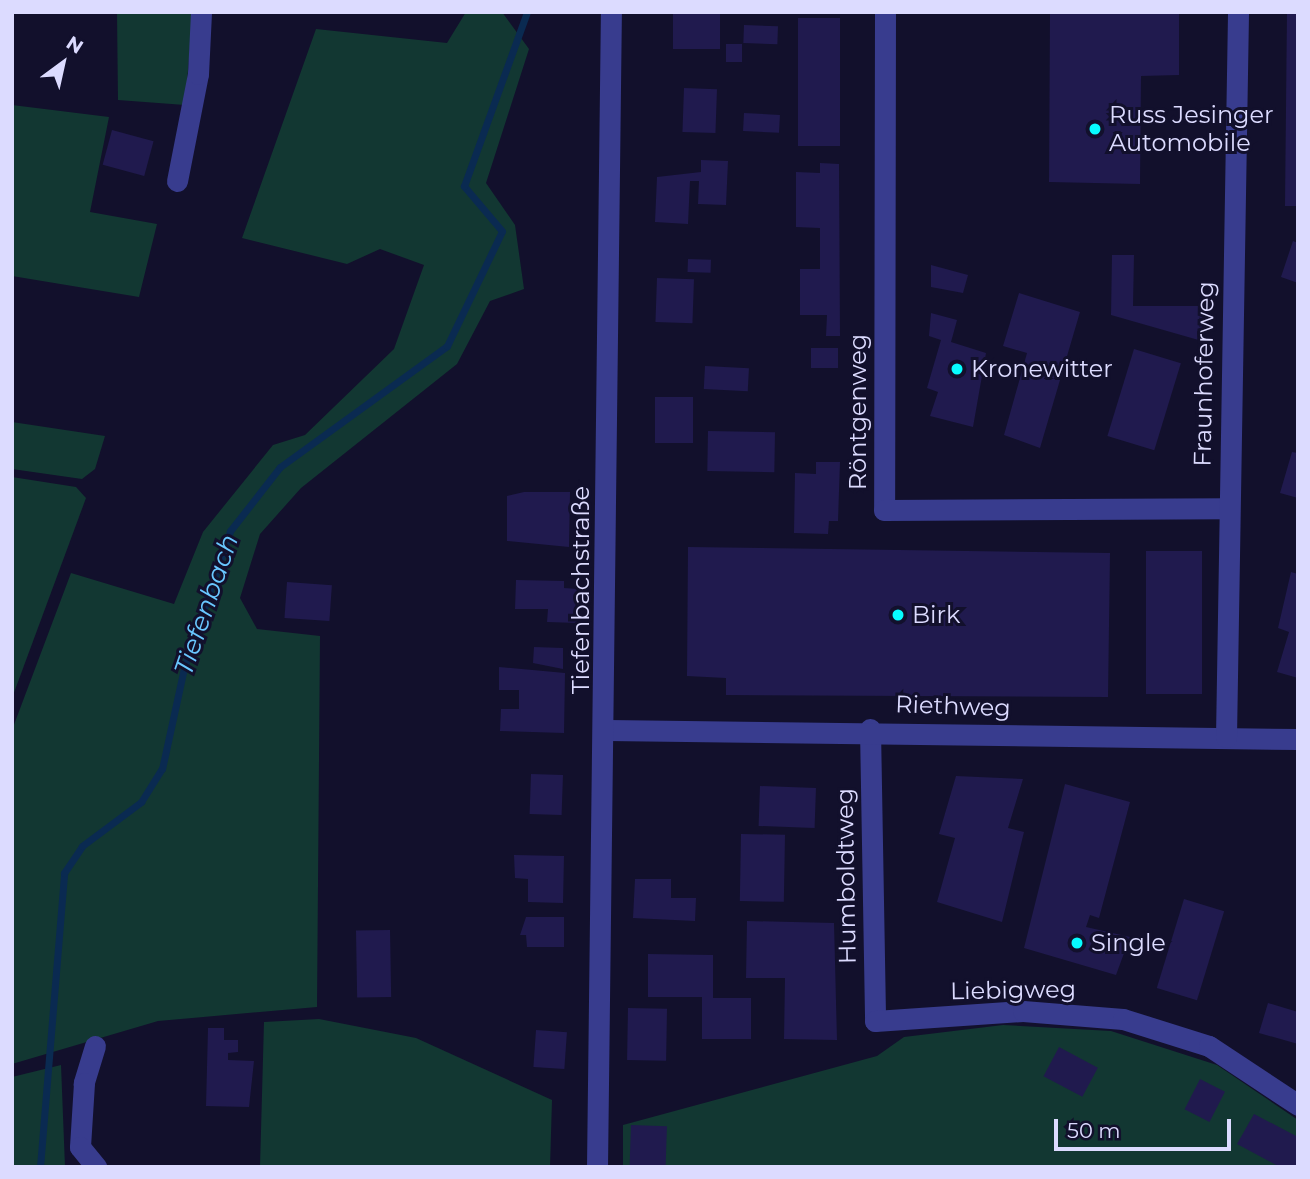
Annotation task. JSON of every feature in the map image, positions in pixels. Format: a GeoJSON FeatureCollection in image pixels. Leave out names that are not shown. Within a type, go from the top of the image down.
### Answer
{"type":"FeatureCollection","features":[{"type":"Feature","properties":{"kind":"street"},"geometry":{"type":"LineString","coordinates":[[177,181],[198,74],[201,12]]}},
{"type":"Feature","properties":{"kind":"street","name":"Tiefenbachstraße"},"geometry":{"type":"LineString","coordinates":[[597,1167],[607,730],[611,12]]}},
{"type":"Feature","properties":{"kind":"street","name":"Röntgenweg"},"geometry":{"type":"LineString","coordinates":[[885,12],[884,510],[1228,508]]}},
{"type":"Feature","properties":{"kind":"street","name":"Fraunhoferweg"},"geometry":{"type":"LineString","coordinates":[[1226,737],[1238,12]]}},
{"type":"Feature","properties":{"kind":"street","name":"Riethweg"},"geometry":{"type":"LineString","coordinates":[[607,730],[870,729],[1298,740]]}},
{"type":"Feature","properties":{"kind":"street","name":"Humboldtweg"},"geometry":{"type":"LineString","coordinates":[[870,729],[875,1021]]}},
{"type":"Feature","properties":{"kind":"street","name":"Liebigweg"},"geometry":{"type":"LineString","coordinates":[[875,1021],[1023,1011],[1123,1020],[1209,1046],[1298,1105]]}},
{"type":"Feature","properties":{"kind":"street"},"geometry":{"type":"LineString","coordinates":[[95,1046],[84,1083],[80,1147],[96,1167]]}},
{"type":"Feature","properties":{"kind":"green space"},"geometry":{"type":"Polygon","coordinates":[[[117,12],[193,12],[185,105],[118,100],[117,12]]]}},
{"type":"Feature","properties":{"kind":"green space"},"geometry":{"type":"Polygon","coordinates":[[[466,12],[502,12],[529,49],[486,183],[515,225],[524,289],[490,301],[457,364],[301,488],[260,534],[240,598],[257,629],[320,636],[317,1007],[158,1021],[12,1064],[12,730],[71,573],[174,604],[203,532],[273,445],[305,435],[394,349],[424,265],[380,249],[347,264],[242,238],[316,29],[447,43],[466,12]]]}},
{"type":"Feature","properties":{"kind":"green space"},"geometry":{"type":"Polygon","coordinates":[[[12,105],[109,117],[90,212],[157,224],[139,297],[12,276],[12,105]]]}},
{"type":"Feature","properties":{"kind":"green space"},"geometry":{"type":"Polygon","coordinates":[[[12,422],[105,436],[95,469],[82,479],[12,469],[12,422]]]}},
{"type":"Feature","properties":{"kind":"green space"},"geometry":{"type":"Polygon","coordinates":[[[12,477],[76,487],[86,498],[12,698],[12,477]]]}},
{"type":"Feature","properties":{"kind":"green space"},"geometry":{"type":"Polygon","coordinates":[[[319,1019],[416,1038],[552,1100],[550,1167],[260,1167],[264,1022],[319,1019]]]}},
{"type":"Feature","properties":{"kind":"green space"},"geometry":{"type":"Polygon","coordinates":[[[1003,1025],[1111,1031],[1217,1065],[1298,1120],[1298,1167],[623,1167],[623,1125],[877,1056],[904,1037],[1003,1025]]]}},
{"type":"Feature","properties":{"kind":"green space"},"geometry":{"type":"Polygon","coordinates":[[[61,1065],[65,1167],[12,1167],[12,1077],[61,1065]]]}},
{"type":"Feature","properties":{"kind":"building"},"geometry":{"type":"Polygon","coordinates":[[[673,12],[720,12],[720,49],[673,49],[673,12]]]}},
{"type":"Feature","properties":{"kind":"building","name":"Russ Jesinger Automobile"},"geometry":{"type":"Polygon","coordinates":[[[1050,12],[1179,12],[1179,75],[1141,76],[1140,184],[1049,182],[1050,12]]]}},
{"type":"Feature","properties":{"kind":"building"},"geometry":{"type":"Polygon","coordinates":[[[1287,12],[1298,12],[1298,206],[1285,206],[1287,12]]]}},
{"type":"Feature","properties":{"kind":"building"},"geometry":{"type":"Polygon","coordinates":[[[798,18],[840,18],[840,146],[798,146],[798,18]]]}},
{"type":"Feature","properties":{"kind":"building"},"geometry":{"type":"Polygon","coordinates":[[[744,25],[778,26],[777,44],[743,43],[744,25]]]}},
{"type":"Feature","properties":{"kind":"building"},"geometry":{"type":"Polygon","coordinates":[[[726,44],[742,44],[742,62],[726,62],[726,44]]]}},
{"type":"Feature","properties":{"kind":"building"},"geometry":{"type":"Polygon","coordinates":[[[684,88],[717,89],[715,133],[682,132],[684,88]]]}},
{"type":"Feature","properties":{"kind":"building"},"geometry":{"type":"Polygon","coordinates":[[[744,113],[780,115],[779,133],[743,131],[744,113]]]}},
{"type":"Feature","properties":{"kind":"building"},"geometry":{"type":"Polygon","coordinates":[[[112,130],[154,141],[144,176],[103,165],[112,130]]]}},
{"type":"Feature","properties":{"kind":"building"},"geometry":{"type":"Polygon","coordinates":[[[701,160],[728,161],[726,205],[698,204],[699,181],[690,181],[688,224],[655,222],[657,177],[701,172],[701,160]]]}},
{"type":"Feature","properties":{"kind":"building"},"geometry":{"type":"Polygon","coordinates":[[[820,163],[839,164],[840,336],[826,336],[827,315],[800,315],[800,269],[820,269],[820,228],[796,227],[796,172],[820,173],[820,163]]]}},
{"type":"Feature","properties":{"kind":"building"},"geometry":{"type":"Polygon","coordinates":[[[1293,241],[1298,243],[1298,283],[1281,277],[1293,241]]]}},
{"type":"Feature","properties":{"kind":"building"},"geometry":{"type":"Polygon","coordinates":[[[1112,255],[1134,255],[1133,306],[1204,306],[1202,341],[1111,315],[1112,255]]]}},
{"type":"Feature","properties":{"kind":"building"},"geometry":{"type":"Polygon","coordinates":[[[688,259],[711,260],[711,273],[688,272],[688,259]]]}},
{"type":"Feature","properties":{"kind":"building"},"geometry":{"type":"Polygon","coordinates":[[[931,265],[968,275],[963,293],[931,287],[931,265]]]}},
{"type":"Feature","properties":{"kind":"building"},"geometry":{"type":"Polygon","coordinates":[[[657,278],[694,279],[692,323],[655,322],[657,278]]]}},
{"type":"Feature","properties":{"kind":"building"},"geometry":{"type":"Polygon","coordinates":[[[1019,293],[1080,312],[1040,448],[1004,435],[1027,353],[1003,346],[1019,293]]]}},
{"type":"Feature","properties":{"kind":"building","name":"Kronewitter"},"geometry":{"type":"Polygon","coordinates":[[[931,313],[957,320],[951,342],[986,353],[973,427],[930,416],[938,392],[927,388],[941,340],[929,336],[931,313]]]}},
{"type":"Feature","properties":{"kind":"building"},"geometry":{"type":"Polygon","coordinates":[[[811,348],[838,348],[838,368],[811,368],[811,348]]]}},
{"type":"Feature","properties":{"kind":"building"},"geometry":{"type":"Polygon","coordinates":[[[1134,349],[1181,363],[1154,450],[1107,436],[1134,349]]]}},
{"type":"Feature","properties":{"kind":"building"},"geometry":{"type":"Polygon","coordinates":[[[705,366],[749,368],[748,391],[704,389],[705,366]]]}},
{"type":"Feature","properties":{"kind":"building"},"geometry":{"type":"Polygon","coordinates":[[[655,397],[693,397],[693,443],[655,443],[655,397]]]}},
{"type":"Feature","properties":{"kind":"building"},"geometry":{"type":"Polygon","coordinates":[[[708,431],[775,432],[774,472],[707,471],[708,431]]]}},
{"type":"Feature","properties":{"kind":"building"},"geometry":{"type":"Polygon","coordinates":[[[1292,452],[1298,453],[1298,498],[1280,493],[1292,452]]]}},
{"type":"Feature","properties":{"kind":"building"},"geometry":{"type":"Polygon","coordinates":[[[816,462],[840,462],[838,521],[829,521],[828,534],[794,533],[795,473],[816,474],[816,462]]]}},
{"type":"Feature","properties":{"kind":"building"},"geometry":{"type":"Polygon","coordinates":[[[524,492],[570,492],[569,547],[507,541],[507,496],[524,492]]]}},
{"type":"Feature","properties":{"kind":"building","name":"Birk"},"geometry":{"type":"Polygon","coordinates":[[[688,547],[1110,553],[1108,697],[726,695],[726,678],[687,676],[688,547]]]}},
{"type":"Feature","properties":{"kind":"building"},"geometry":{"type":"Polygon","coordinates":[[[1146,551],[1202,551],[1202,694],[1146,694],[1146,551]]]}},
{"type":"Feature","properties":{"kind":"building"},"geometry":{"type":"Polygon","coordinates":[[[1291,572],[1298,574],[1298,678],[1277,672],[1289,632],[1278,628],[1291,572]]]}},
{"type":"Feature","properties":{"kind":"building"},"geometry":{"type":"Polygon","coordinates":[[[516,580],[564,581],[564,588],[578,589],[578,623],[547,622],[548,609],[515,609],[516,580]]]}},
{"type":"Feature","properties":{"kind":"building"},"geometry":{"type":"Polygon","coordinates":[[[287,582],[332,585],[329,621],[284,618],[287,582]]]}},
{"type":"Feature","properties":{"kind":"building"},"geometry":{"type":"Polygon","coordinates":[[[534,647],[563,648],[563,669],[533,663],[534,647]]]}},
{"type":"Feature","properties":{"kind":"building"},"geometry":{"type":"Polygon","coordinates":[[[499,667],[565,673],[564,733],[500,731],[501,709],[519,709],[519,690],[499,690],[499,667]]]}},
{"type":"Feature","properties":{"kind":"building"},"geometry":{"type":"Polygon","coordinates":[[[531,774],[563,775],[562,815],[530,814],[531,774]]]}},
{"type":"Feature","properties":{"kind":"building"},"geometry":{"type":"Polygon","coordinates":[[[956,776],[1023,779],[1008,828],[1024,832],[1002,922],[937,902],[955,838],[939,834],[956,776]]]}},
{"type":"Feature","properties":{"kind":"building"},"geometry":{"type":"Polygon","coordinates":[[[1065,784],[1130,802],[1099,918],[1090,915],[1086,927],[1130,937],[1116,975],[1024,948],[1065,784]]]}},
{"type":"Feature","properties":{"kind":"building"},"geometry":{"type":"Polygon","coordinates":[[[760,786],[816,788],[815,828],[759,826],[760,786]]]}},
{"type":"Feature","properties":{"kind":"building"},"geometry":{"type":"Polygon","coordinates":[[[741,834],[785,835],[784,902],[740,901],[741,834]]]}},
{"type":"Feature","properties":{"kind":"building"},"geometry":{"type":"Polygon","coordinates":[[[514,855],[564,856],[563,903],[528,902],[528,879],[515,878],[514,855]]]}},
{"type":"Feature","properties":{"kind":"building"},"geometry":{"type":"Polygon","coordinates":[[[635,879],[671,879],[671,898],[696,898],[695,921],[633,918],[635,879]]]}},
{"type":"Feature","properties":{"kind":"building"},"geometry":{"type":"Polygon","coordinates":[[[1184,899],[1224,911],[1197,1000],[1157,988],[1184,899]]]}},
{"type":"Feature","properties":{"kind":"building"},"geometry":{"type":"Polygon","coordinates":[[[526,917],[564,917],[564,947],[527,947],[526,935],[520,935],[526,917]]]}},
{"type":"Feature","properties":{"kind":"building"},"geometry":{"type":"Polygon","coordinates":[[[747,921],[834,923],[837,1040],[784,1039],[785,978],[746,978],[747,921]]]}},
{"type":"Feature","properties":{"kind":"building"},"geometry":{"type":"Polygon","coordinates":[[[390,930],[391,997],[357,998],[356,931],[390,930]]]}},
{"type":"Feature","properties":{"kind":"building"},"geometry":{"type":"Polygon","coordinates":[[[648,954],[713,955],[713,998],[751,998],[751,1039],[702,1039],[702,997],[648,997],[648,954]]]}},
{"type":"Feature","properties":{"kind":"building"},"geometry":{"type":"Polygon","coordinates":[[[1268,1003],[1298,1012],[1298,1044],[1259,1033],[1268,1003]]]}},
{"type":"Feature","properties":{"kind":"building"},"geometry":{"type":"Polygon","coordinates":[[[628,1008],[667,1009],[666,1061],[627,1060],[628,1008]]]}},
{"type":"Feature","properties":{"kind":"building"},"geometry":{"type":"Polygon","coordinates":[[[208,1028],[224,1028],[224,1040],[238,1040],[238,1052],[228,1053],[228,1060],[254,1061],[249,1107],[206,1106],[208,1028]]]}},
{"type":"Feature","properties":{"kind":"building"},"geometry":{"type":"Polygon","coordinates":[[[536,1030],[567,1032],[564,1069],[533,1067],[536,1030]]]}},
{"type":"Feature","properties":{"kind":"building"},"geometry":{"type":"Polygon","coordinates":[[[1059,1047],[1098,1068],[1082,1097],[1044,1076],[1059,1047]]]}},
{"type":"Feature","properties":{"kind":"building"},"geometry":{"type":"Polygon","coordinates":[[[1200,1079],[1225,1092],[1210,1122],[1185,1109],[1200,1079]]]}},
{"type":"Feature","properties":{"kind":"building"},"geometry":{"type":"Polygon","coordinates":[[[1254,1114],[1298,1137],[1296,1167],[1280,1167],[1237,1144],[1254,1114]]]}},
{"type":"Feature","properties":{"kind":"building"},"geometry":{"type":"Polygon","coordinates":[[[631,1125],[667,1126],[666,1167],[630,1167],[631,1125]]]}},
{"type":"Feature","properties":{"kind":"waterway","name":"Tiefenbach"},"geometry":{"type":"LineString","coordinates":[[40,1167],[64,873],[82,846],[141,802],[162,769],[184,668],[230,531],[280,467],[447,346],[502,231],[464,186],[527,12]]}},
{"type":"Feature","properties":{"kind":"place","name":"Russ Jesinger Automobile"},"geometry":{"type":"Point","coordinates":[1095,129]}},
{"type":"Feature","properties":{"kind":"place","name":"Kronewitter"},"geometry":{"type":"Point","coordinates":[957,369]}},
{"type":"Feature","properties":{"kind":"place","name":"Birk"},"geometry":{"type":"Point","coordinates":[898,615]}},
{"type":"Feature","properties":{"kind":"place","name":"Single"},"geometry":{"type":"Point","coordinates":[1077,943]}}]}
